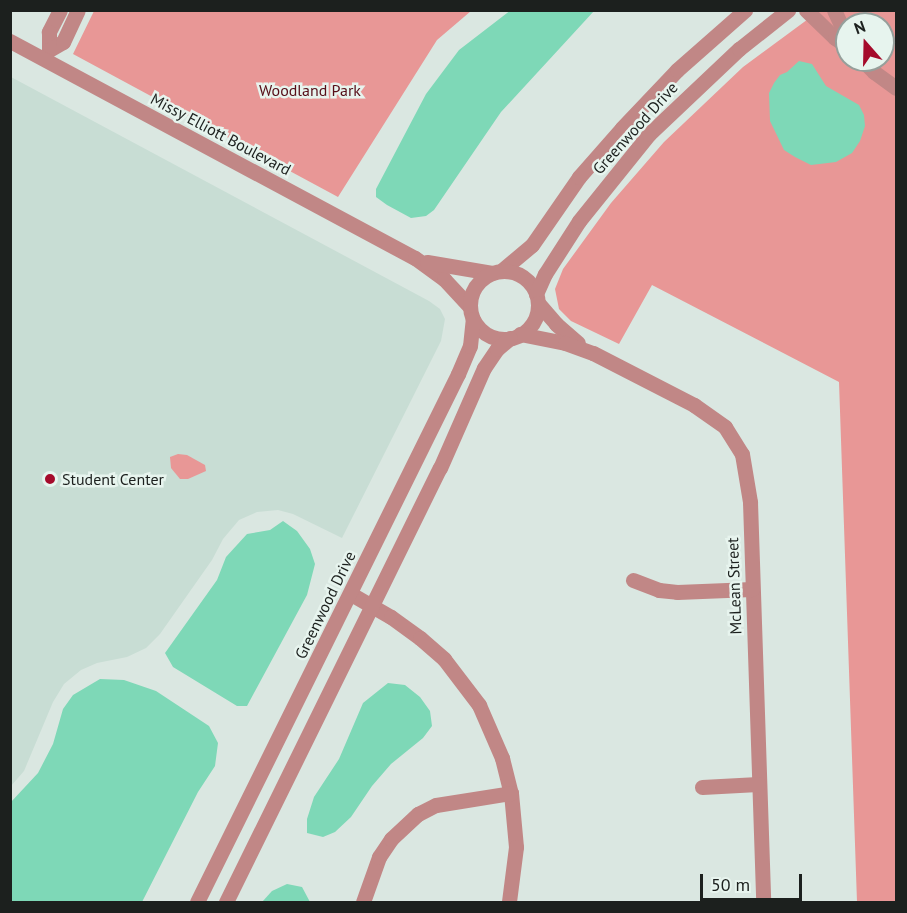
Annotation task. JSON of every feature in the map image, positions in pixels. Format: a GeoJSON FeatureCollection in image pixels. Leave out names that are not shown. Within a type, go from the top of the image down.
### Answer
{"type":"FeatureCollection","features":[{"type":"Feature","properties":{"kind":"street"},"geometry":{"type":"LineString","coordinates":[[46,55],[49,32],[60,10]]}},
{"type":"Feature","properties":{"kind":"street"},"geometry":{"type":"LineString","coordinates":[[46,55],[63,42],[78,10]]}},
{"type":"Feature","properties":{"kind":"street","name":"Greenwood Drive"},"geometry":{"type":"LineString","coordinates":[[496,272],[532,245],[579,177],[677,70],[746,10]]}},
{"type":"Feature","properties":{"kind":"street","name":"Greenwood Drive"},"geometry":{"type":"LineString","coordinates":[[537,299],[545,274],[579,221],[649,134],[739,49],[788,10]]}},
{"type":"Feature","properties":{"kind":"street"},"geometry":{"type":"LineString","coordinates":[[806,10],[835,35]]}},
{"type":"Feature","properties":{"kind":"street","name":"Missy Elliott Boulevard"},"geometry":{"type":"LineString","coordinates":[[10,41],[46,55],[414,258],[444,279],[471,313]]}},
{"type":"Feature","properties":{"kind":"street"},"geometry":{"type":"LineString","coordinates":[[874,72],[897,87]]}},
{"type":"Feature","properties":{"kind":"street","name":"Missy Elliott Boulevard"},"geometry":{"type":"LineString","coordinates":[[414,258],[442,266],[496,272]]}},
{"type":"Feature","properties":{"kind":"street"},"geometry":{"type":"LineString","coordinates":[[226,903],[373,606],[484,368],[497,349],[515,336],[534,319],[537,299],[523,276],[496,272],[484,277],[473,290],[471,313],[488,335],[515,336]]}},
{"type":"Feature","properties":{"kind":"street","name":"McLean Street"},"geometry":{"type":"LineString","coordinates":[[537,299],[568,336],[593,353]]}},
{"type":"Feature","properties":{"kind":"street","name":"Greenwood Drive"},"geometry":{"type":"LineString","coordinates":[[197,903],[458,374],[470,346],[471,313]]}},
{"type":"Feature","properties":{"kind":"street","name":"McLean Street"},"geometry":{"type":"LineString","coordinates":[[515,336],[566,343],[593,353],[694,405],[725,427],[735,441],[746,468],[763,903]]}},
{"type":"Feature","properties":{"kind":"street"},"geometry":{"type":"LineString","coordinates":[[633,580],[659,590],[677,592],[752,589]]}},
{"type":"Feature","properties":{"kind":"street"},"geometry":{"type":"LineString","coordinates":[[351,594],[420,638],[462,679],[491,730],[511,793],[516,847],[509,903]]}},
{"type":"Feature","properties":{"kind":"street"},"geometry":{"type":"LineString","coordinates":[[702,787],[758,784]]}},
{"type":"Feature","properties":{"kind":"street"},"geometry":{"type":"LineString","coordinates":[[363,903],[379,857],[391,839],[418,814],[436,805],[511,793]]}},
{"type":"Feature","properties":{"kind":"shaded area"},"geometry":{"type":"Polygon","coordinates":[[[511,10],[594,11],[501,112],[434,210],[426,216],[411,218],[387,205],[376,197],[376,189],[426,94],[459,50],[511,10]]]}},
{"type":"Feature","properties":{"kind":"shaded area"},"geometry":{"type":"Polygon","coordinates":[[[799,61],[812,64],[826,86],[859,105],[864,115],[865,126],[860,141],[852,153],[836,162],[811,165],[795,157],[784,150],[770,121],[769,93],[780,75],[799,61]]]}},
{"type":"Feature","properties":{"kind":"shaded area"},"geometry":{"type":"Polygon","coordinates":[[[11,77],[429,301],[440,309],[445,319],[441,341],[342,538],[293,514],[278,510],[257,512],[239,520],[223,539],[212,560],[160,634],[146,648],[127,657],[97,663],[81,670],[64,684],[53,702],[24,771],[11,786],[11,77]]]}},
{"type":"Feature","properties":{"kind":"shaded area"},"geometry":{"type":"Polygon","coordinates":[[[283,521],[297,531],[310,549],[315,564],[307,595],[247,706],[237,706],[173,667],[165,653],[217,580],[226,557],[247,534],[270,530],[283,521]]]}},
{"type":"Feature","properties":{"kind":"shaded area"},"geometry":{"type":"Polygon","coordinates":[[[100,679],[124,680],[156,691],[209,726],[218,743],[215,766],[198,792],[142,902],[11,902],[11,802],[38,773],[53,744],[63,709],[73,695],[100,679]]]}},
{"type":"Feature","properties":{"kind":"shaded area"},"geometry":{"type":"Polygon","coordinates":[[[388,683],[405,685],[420,697],[430,711],[432,726],[423,738],[391,764],[372,786],[351,817],[335,832],[323,837],[307,833],[307,819],[314,797],[339,759],[363,703],[388,683]]]}},
{"type":"Feature","properties":{"kind":"shaded area"},"geometry":{"type":"Polygon","coordinates":[[[287,884],[302,887],[310,902],[262,902],[272,891],[287,884]]]}},
{"type":"Feature","properties":{"kind":"green space","name":"Woodland Park"},"geometry":{"type":"Polygon","coordinates":[[[94,10],[471,11],[437,40],[338,197],[73,54],[94,10]]]}},
{"type":"Feature","properties":{"kind":"green space"},"geometry":{"type":"Polygon","coordinates":[[[819,11],[896,11],[896,902],[857,902],[839,382],[652,285],[619,344],[571,321],[559,309],[555,289],[563,269],[611,203],[664,142],[743,67],[819,11]]]}},
{"type":"Feature","properties":{"kind":"green space"},"geometry":{"type":"Polygon","coordinates":[[[178,454],[187,455],[205,465],[206,471],[188,479],[180,479],[171,468],[170,457],[178,454]]]}},
{"type":"Feature","properties":{"kind":"place","name":"Student Center"},"geometry":{"type":"Point","coordinates":[50,479]}}]}
